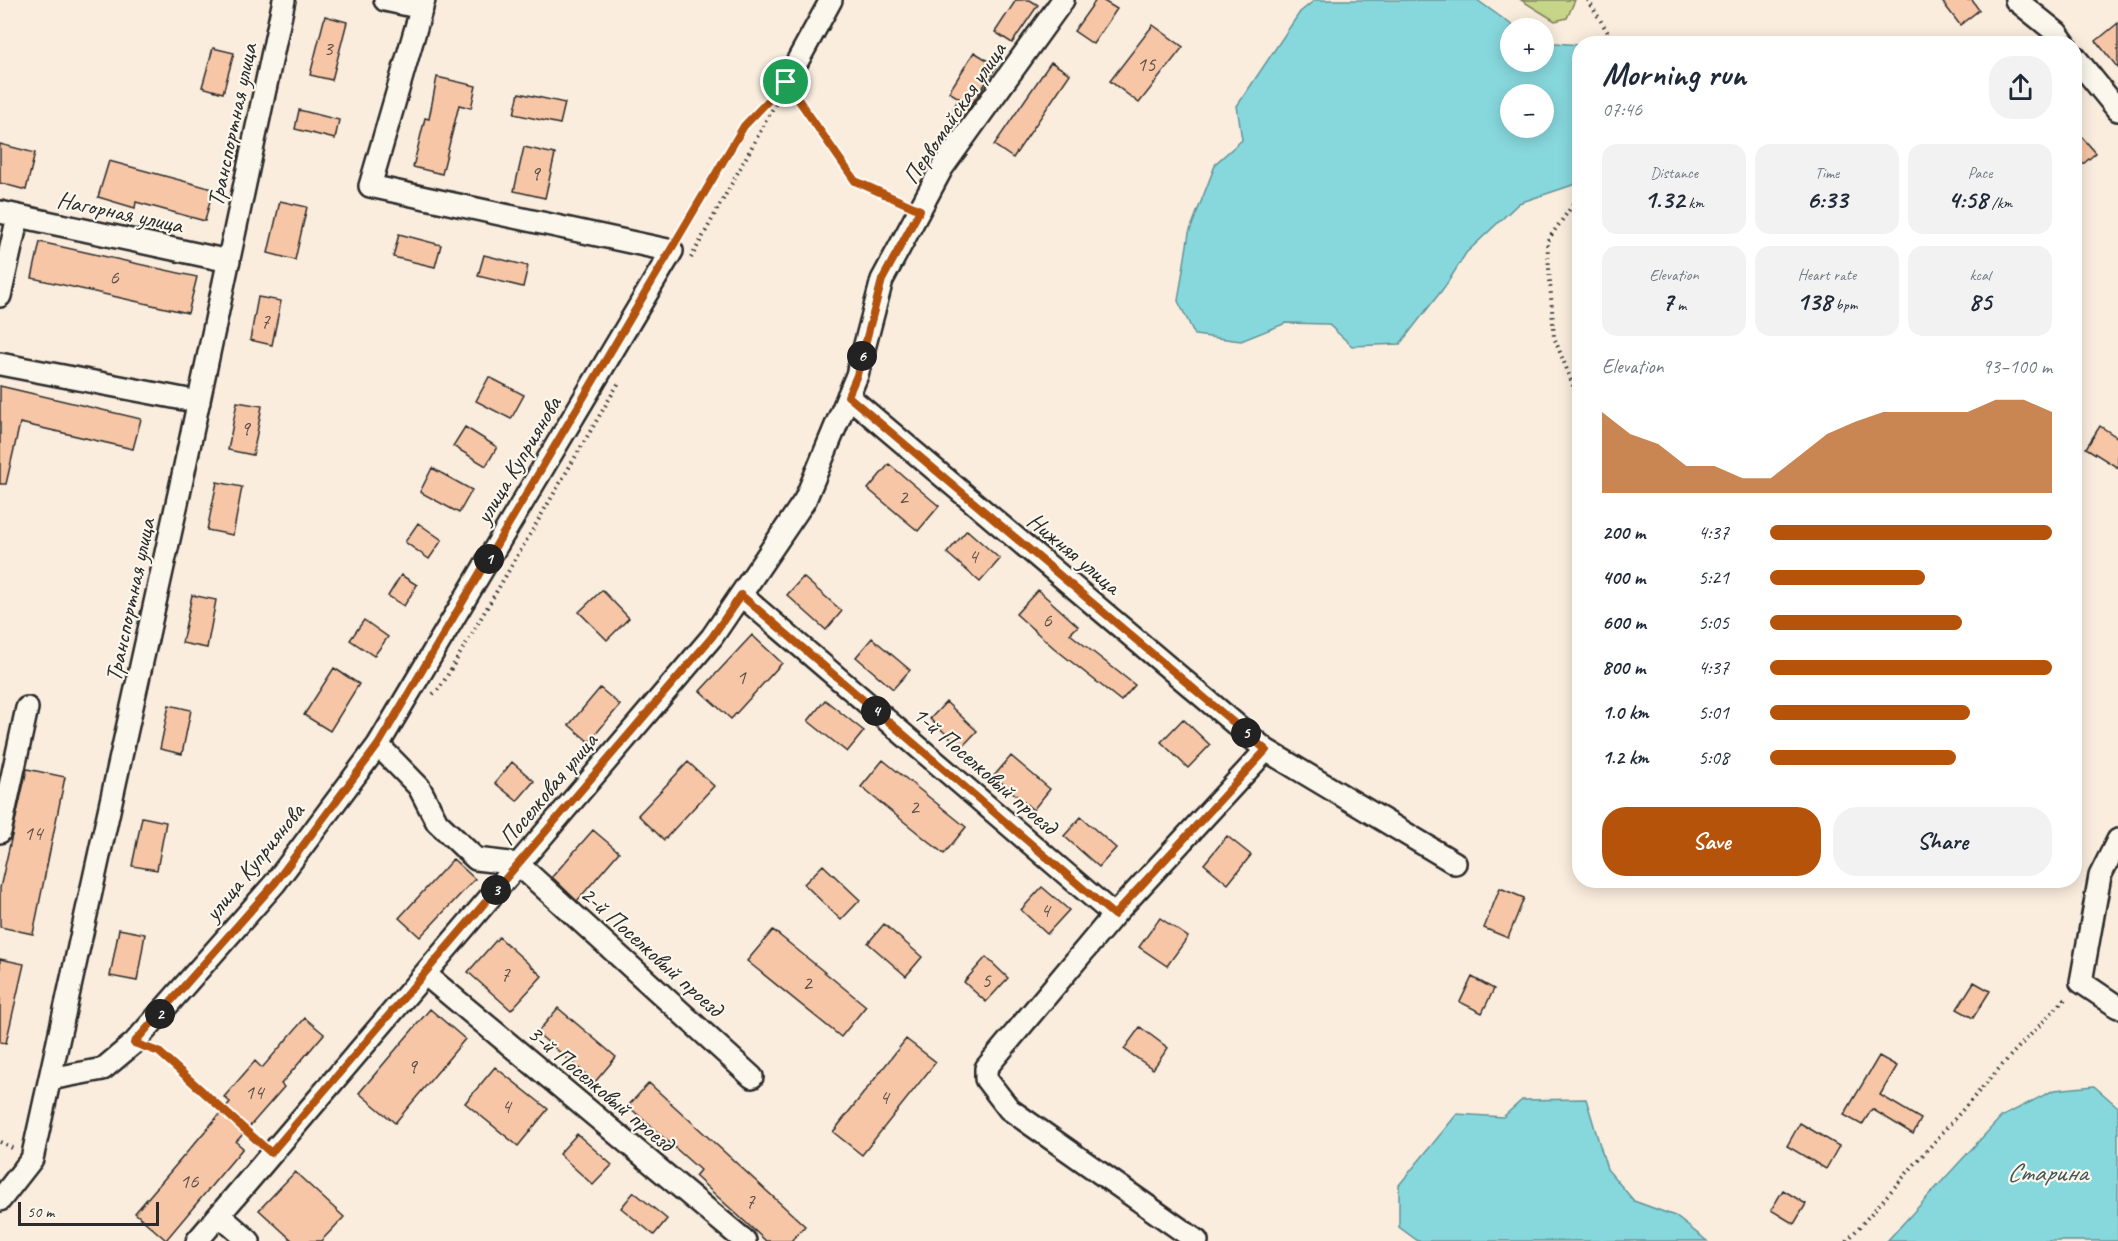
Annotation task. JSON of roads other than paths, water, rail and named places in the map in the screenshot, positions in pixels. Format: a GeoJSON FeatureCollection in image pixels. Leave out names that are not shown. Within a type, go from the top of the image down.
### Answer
{"type":"FeatureCollection","features":[{"type":"Feature","properties":{"kind":"street","name":"Транспортная улица"},"geometry":{"type":"LineString","coordinates":[[0,1200],[32,1159],[199,402],[284,0]]}},
{"type":"Feature","properties":{"kind":"street"},"geometry":{"type":"LineString","coordinates":[[385,0],[423,4]]}},
{"type":"Feature","properties":{"kind":"street"},"geometry":{"type":"LineString","coordinates":[[786,82],[831,0]]}},
{"type":"Feature","properties":{"kind":"street","name":"Первомайская улица"},"geometry":{"type":"LineString","coordinates":[[848,396],[857,375],[882,280],[942,168],[1063,0]]}},
{"type":"Feature","properties":{"kind":"street"},"geometry":{"type":"LineString","coordinates":[[2016,0],[2059,36]]}},
{"type":"Feature","properties":{"kind":"street","name":"улица Куприянова"},"geometry":{"type":"LineString","coordinates":[[50,1079],[103,1069],[134,1043],[275,883],[378,745],[672,251],[370,186],[423,4]]}},
{"type":"Feature","properties":{"kind":"street"},"geometry":{"type":"LineString","coordinates":[[2082,66],[2118,110]]}},
{"type":"Feature","properties":{"kind":"street","name":"Нагорная улица"},"geometry":{"type":"LineString","coordinates":[[9,214],[229,261]]}},
{"type":"Feature","properties":{"kind":"street"},"geometry":{"type":"LineString","coordinates":[[0,296],[9,214]]}},
{"type":"Feature","properties":{"kind":"street"},"geometry":{"type":"LineString","coordinates":[[0,364],[199,402]]}},
{"type":"Feature","properties":{"kind":"street","name":"Поселковая улица"},"geometry":{"type":"LineString","coordinates":[[197,1241],[712,637],[805,500],[848,396]]}},
{"type":"Feature","properties":{"kind":"street","name":"Нижняя улица"},"geometry":{"type":"LineString","coordinates":[[848,396],[1266,750],[1455,863]]}},
{"type":"Feature","properties":{"kind":"street","name":"1-й Поселковый проезд"},"geometry":{"type":"LineString","coordinates":[[741,595],[1114,915]]}},
{"type":"Feature","properties":{"kind":"street"},"geometry":{"type":"LineString","coordinates":[[0,832],[27,708]]}},
{"type":"Feature","properties":{"kind":"street"},"geometry":{"type":"LineString","coordinates":[[378,745],[419,787],[437,822],[476,859],[518,864]]}},
{"type":"Feature","properties":{"kind":"street"},"geometry":{"type":"LineString","coordinates":[[1197,1241],[1009,1108],[986,1079],[987,1068],[1114,915],[1266,750]]}},
{"type":"Feature","properties":{"kind":"street"},"geometry":{"type":"LineString","coordinates":[[2118,840],[2100,876],[2081,982],[2118,1007]]}},
{"type":"Feature","properties":{"kind":"street","name":"2-й Поселковый проезд"},"geometry":{"type":"LineString","coordinates":[[518,864],[752,1077]]}},
{"type":"Feature","properties":{"kind":"street","name":"3-й Поселковый проезд"},"geometry":{"type":"LineString","coordinates":[[425,974],[745,1241]]}},
{"type":"Feature","properties":{"kind":"street"},"geometry":{"type":"LineString","coordinates":[[219,1215],[249,1241]]}},
{"type":"Feature","properties":{"kind":"water"},"geometry":{"type":"Polygon","coordinates":[[[1315,0],[1477,0],[1502,18],[1500,18],[1500,72],[1554,72],[1554,43],[1572,44],[1572,185],[1519,203],[1466,253],[1446,285],[1400,344],[1352,346],[1328,324],[1286,323],[1241,341],[1195,335],[1178,301],[1189,233],[1216,163],[1242,140],[1237,106],[1300,12],[1315,0]]]}},
{"type":"Feature","properties":{"kind":"water","name":"Cтарина"},"geometry":{"type":"Polygon","coordinates":[[[2094,1086],[2118,1107],[2118,1241],[1887,1241],[2001,1117],[2054,1090],[2094,1086]]]}},
{"type":"Feature","properties":{"kind":"water"},"geometry":{"type":"Polygon","coordinates":[[[1586,1099],[1607,1169],[1634,1201],[1675,1216],[1707,1241],[1418,1241],[1399,1227],[1399,1185],[1457,1114],[1503,1117],[1522,1100],[1586,1099]]]}}]}
